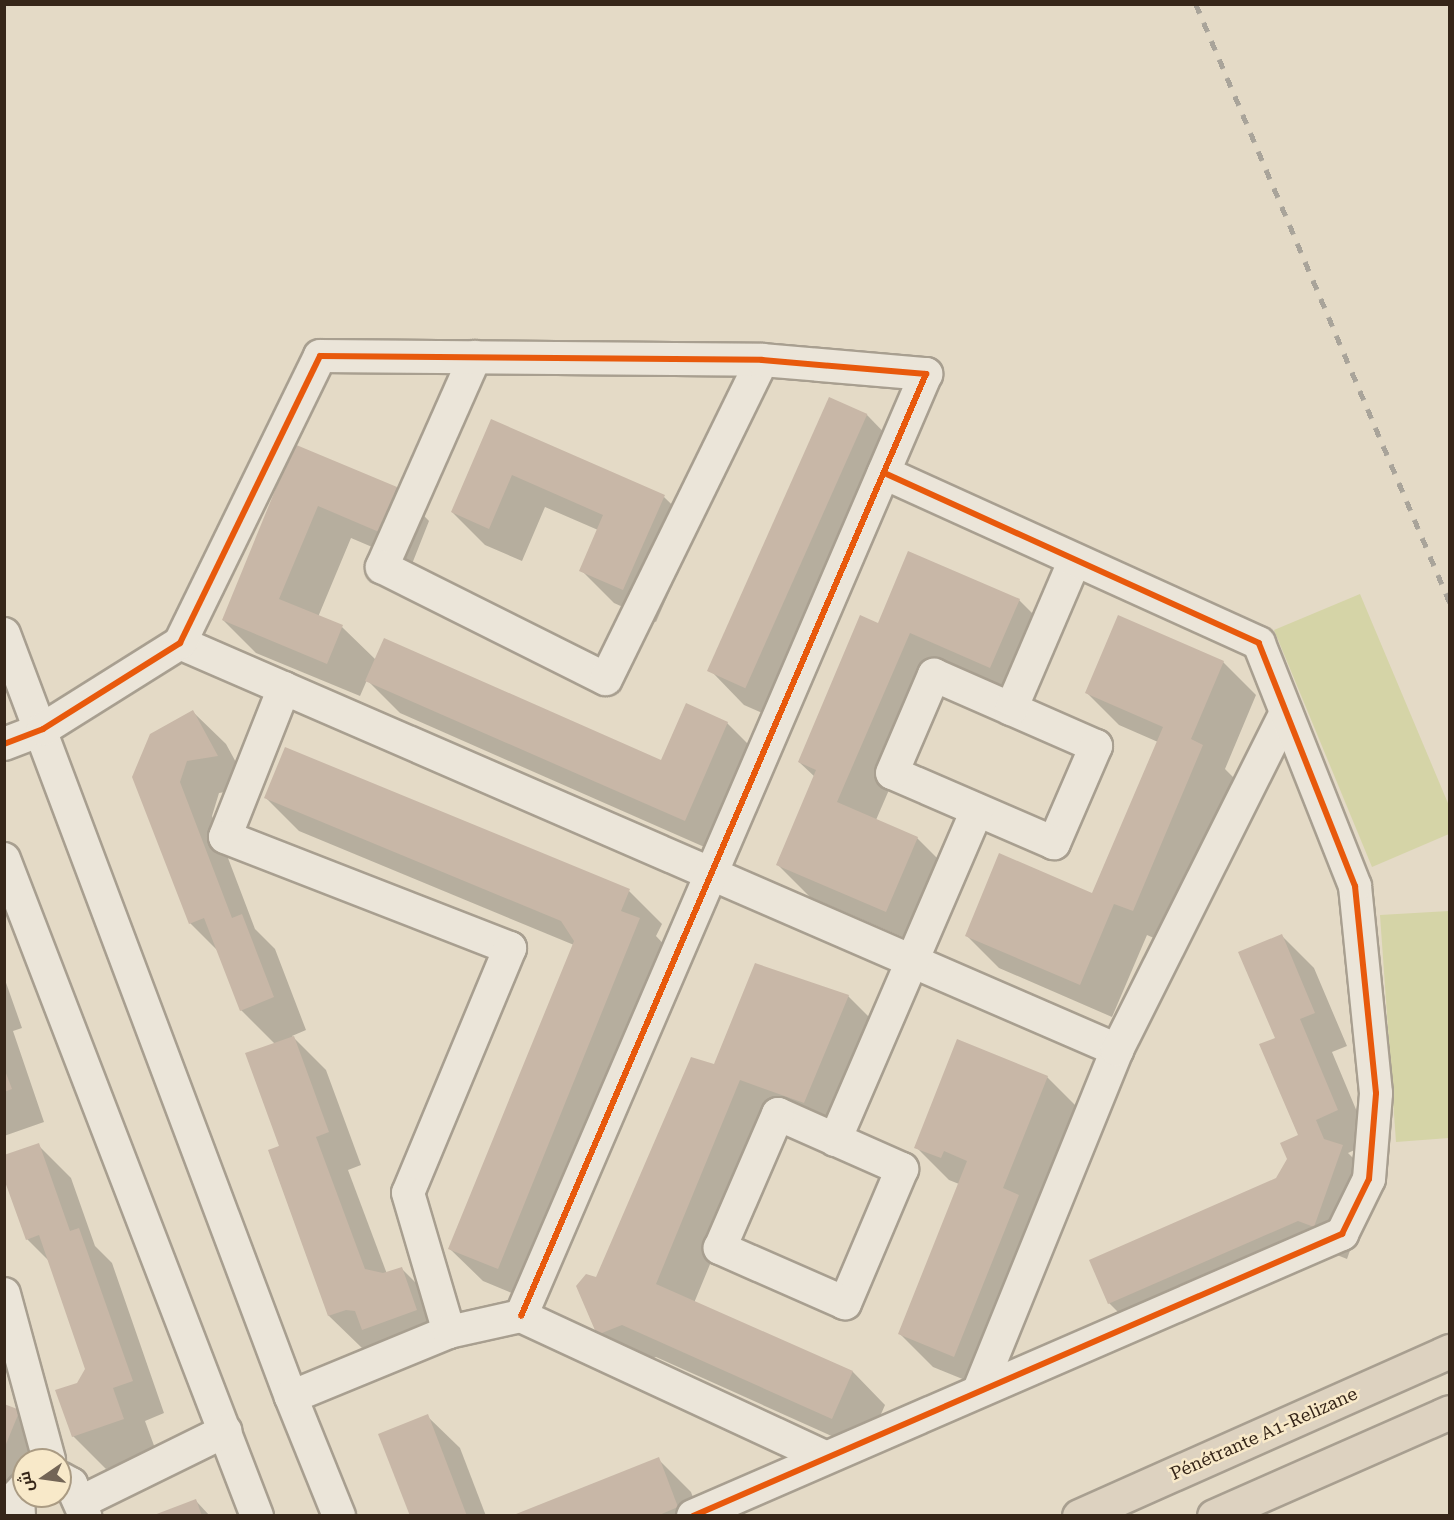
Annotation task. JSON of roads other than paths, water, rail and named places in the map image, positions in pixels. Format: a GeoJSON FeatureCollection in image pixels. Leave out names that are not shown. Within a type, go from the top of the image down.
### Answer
{"type":"FeatureCollection","features":[{"type":"Feature","properties":{"kind":"highway","name":"Pénétrante A1-Relizane"},"geometry":{"type":"LineString","coordinates":[[1078,1515],[1449,1351]]}},
{"type":"Feature","properties":{"kind":"highway"},"geometry":{"type":"LineString","coordinates":[[1214,1515],[1449,1412]]}},
{"type":"Feature","properties":{"kind":"street"},"geometry":{"type":"LineString","coordinates":[[4,744],[43,729],[180,643],[320,356],[762,360],[926,374],[521,1316]]}},
{"type":"Feature","properties":{"kind":"street"},"geometry":{"type":"LineString","coordinates":[[475,357],[382,567],[606,679],[762,360]]}},
{"type":"Feature","properties":{"kind":"street"},"geometry":{"type":"LineString","coordinates":[[693,1515],[823,1456],[1342,1234],[1369,1179],[1376,1094],[1355,886],[1259,643],[884,473]]}},
{"type":"Feature","properties":{"kind":"street"},"geometry":{"type":"LineString","coordinates":[[1011,709],[1075,560]]}},
{"type":"Feature","properties":{"kind":"street"},"geometry":{"type":"LineString","coordinates":[[4,634],[43,729],[291,1397],[339,1515]]}},
{"type":"Feature","properties":{"kind":"street"},"geometry":{"type":"LineString","coordinates":[[180,643],[1117,1050]]}},
{"type":"Feature","properties":{"kind":"street"},"geometry":{"type":"LineString","coordinates":[[934,675],[1096,746],[1054,843],[977,810],[892,773],[934,675]]}},
{"type":"Feature","properties":{"kind":"street"},"geometry":{"type":"LineString","coordinates":[[284,688],[225,837],[510,948],[408,1193],[449,1332]]}},
{"type":"Feature","properties":{"kind":"street"},"geometry":{"type":"LineString","coordinates":[[979,1390],[1117,1050],[1286,713]]}},
{"type":"Feature","properties":{"kind":"street"},"geometry":{"type":"LineString","coordinates":[[835,1140],[977,810]]}},
{"type":"Feature","properties":{"kind":"street"},"geometry":{"type":"LineString","coordinates":[[4,859],[258,1515]]}},
{"type":"Feature","properties":{"kind":"street"},"geometry":{"type":"LineString","coordinates":[[778,1114],[835,1140],[902,1169],[845,1303],[720,1248],[778,1114]]}},
{"type":"Feature","properties":{"kind":"street"},"geometry":{"type":"LineString","coordinates":[[8,1312],[46,1448]]}},
{"type":"Feature","properties":{"kind":"street"},"geometry":{"type":"LineString","coordinates":[[291,1397],[449,1332],[521,1316],[823,1456]]}},
{"type":"Feature","properties":{"kind":"street"},"geometry":{"type":"LineString","coordinates":[[72,1487],[81,1511],[225,1431]]}},
{"type":"Feature","properties":{"kind":"railway"},"geometry":{"type":"LineString","coordinates":[[1196,4],[1450,603]]}}]}
